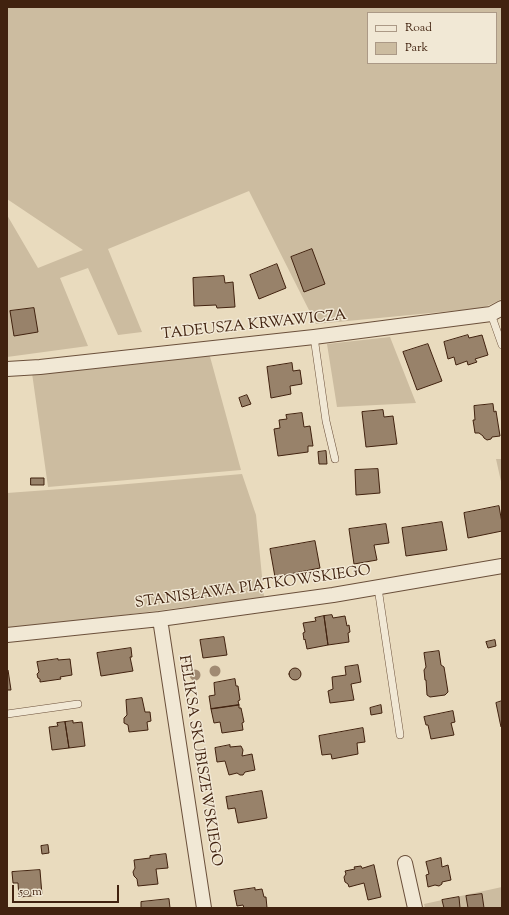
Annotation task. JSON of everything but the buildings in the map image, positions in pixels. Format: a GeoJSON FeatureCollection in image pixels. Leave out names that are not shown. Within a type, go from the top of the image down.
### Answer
{"type":"FeatureCollection","features":[{"type":"Feature","properties":{"kind":"street","name":"TADEUSZA KRWAWICZA"},"geometry":{"type":"LineString","coordinates":[[7,369],[40,367],[314,337],[496,311]]}},
{"type":"Feature","properties":{"kind":"street","name":"STANISŁAWA PIĄTKOWSKIEGO"},"geometry":{"type":"LineString","coordinates":[[7,635],[160,619],[378,588],[502,566]]}},
{"type":"Feature","properties":{"kind":"street","name":"FELIKSA SKUBISZEWSKIEGO"},"geometry":{"type":"LineString","coordinates":[[160,619],[204,908]]}},
{"type":"Feature","properties":{"kind":"street"},"geometry":{"type":"LineString","coordinates":[[405,863],[415,908]]}},
{"type":"Feature","properties":{"kind":"lane"},"geometry":{"type":"LineString","coordinates":[[496,311],[502,345]]}},
{"type":"Feature","properties":{"kind":"lane"},"geometry":{"type":"LineString","coordinates":[[314,337],[326,421],[335,459]]}},
{"type":"Feature","properties":{"kind":"lane"},"geometry":{"type":"LineString","coordinates":[[378,588],[400,735]]}},
{"type":"Feature","properties":{"kind":"lane"},"geometry":{"type":"LineString","coordinates":[[7,714],[78,704]]}},
{"type":"Feature","properties":{"kind":"green space"},"geometry":{"type":"Polygon","coordinates":[[[7,7],[502,7],[502,299],[483,308],[316,324],[249,191],[108,249],[142,332],[118,335],[88,268],[60,278],[88,346],[7,357],[7,215],[38,268],[83,250],[7,199],[7,7]]]}},
{"type":"Feature","properties":{"kind":"green space"},"geometry":{"type":"Polygon","coordinates":[[[390,337],[416,403],[337,407],[327,344],[390,337]]]}},
{"type":"Feature","properties":{"kind":"green space"},"geometry":{"type":"Polygon","coordinates":[[[209,353],[241,470],[48,487],[32,373],[209,353]]]}},
{"type":"Feature","properties":{"kind":"green space"},"geometry":{"type":"Polygon","coordinates":[[[496,459],[502,459],[502,486],[496,459]]]}},
{"type":"Feature","properties":{"kind":"green space"},"geometry":{"type":"Polygon","coordinates":[[[242,474],[256,515],[264,597],[7,630],[7,493],[242,474]]]}},
{"type":"Feature","properties":{"kind":"green space"},"geometry":{"type":"Polygon","coordinates":[[[502,887],[502,908],[425,908],[424,904],[502,887]]]}}]}
